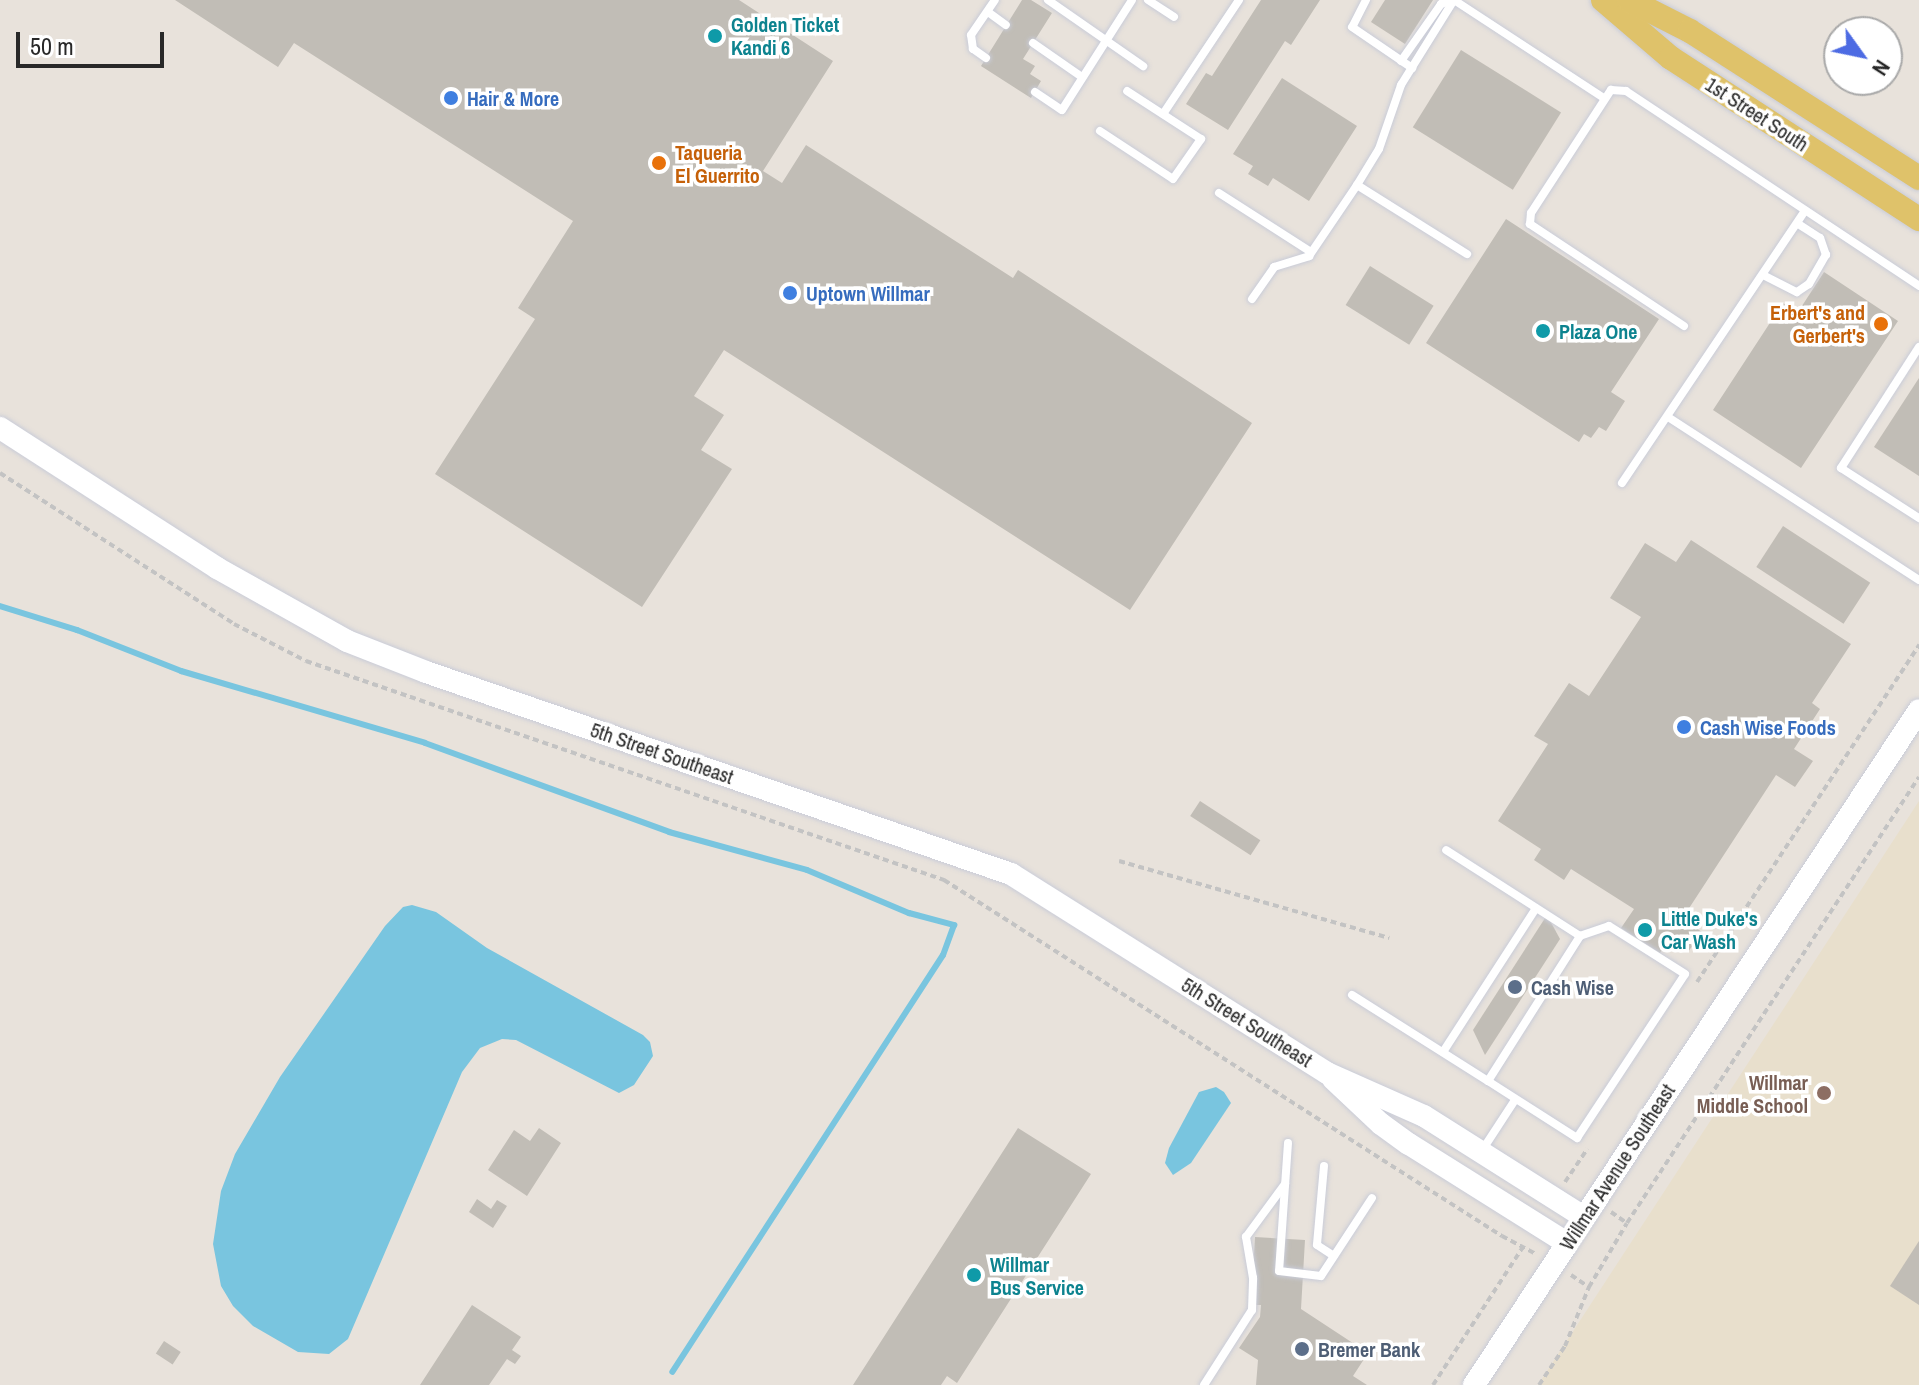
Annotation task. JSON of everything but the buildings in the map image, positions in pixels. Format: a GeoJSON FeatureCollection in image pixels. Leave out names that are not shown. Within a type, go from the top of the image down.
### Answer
{"type":"FeatureCollection","features":[{"type":"Feature","properties":{"kind":"main road","name":"1st Street South"},"geometry":{"type":"LineString","coordinates":[[1603,0],[1671,58],[1919,219]]}},
{"type":"Feature","properties":{"kind":"main road","name":"1st Street South"},"geometry":{"type":"LineString","coordinates":[[1629,0],[1690,31],[1919,178]]}},
{"type":"Feature","properties":{"kind":"street","name":"5th Street Southeast"},"geometry":{"type":"LineString","coordinates":[[0,428],[243,584],[347,641],[440,677],[1011,874],[1327,1073],[1391,1131],[1567,1243]]}},
{"type":"Feature","properties":{"kind":"street","name":"Willmar Avenue Southeast"},"geometry":{"type":"LineString","coordinates":[[1474,1385],[1919,710]]}},
{"type":"Feature","properties":{"kind":"street","name":"5th Street Southeast"},"geometry":{"type":"LineString","coordinates":[[1327,1073],[1390,1098],[1584,1217]]}},
{"type":"Feature","properties":{"kind":"lane"},"geometry":{"type":"LineString","coordinates":[[986,58],[973,49],[971,35],[995,0]]}},
{"type":"Feature","properties":{"kind":"lane"},"geometry":{"type":"LineString","coordinates":[[1048,0],[1143,66]]}},
{"type":"Feature","properties":{"kind":"lane"},"geometry":{"type":"LineString","coordinates":[[1035,92],[1062,110],[1132,0]]}},
{"type":"Feature","properties":{"kind":"lane"},"geometry":{"type":"LineString","coordinates":[[1148,0],[1174,17]]}},
{"type":"Feature","properties":{"kind":"lane"},"geometry":{"type":"LineString","coordinates":[[1163,114],[1239,0]]}},
{"type":"Feature","properties":{"kind":"lane"},"geometry":{"type":"LineString","coordinates":[[1366,0],[1352,27],[1412,68]]}},
{"type":"Feature","properties":{"kind":"lane"},"geometry":{"type":"LineString","coordinates":[[1401,61],[1441,4],[1454,0]]}},
{"type":"Feature","properties":{"kind":"lane"},"geometry":{"type":"LineString","coordinates":[[1252,299],[1274,267],[1301,260],[1311,252],[1357,185],[1379,149],[1401,85],[1454,0]]}},
{"type":"Feature","properties":{"kind":"lane"},"geometry":{"type":"LineString","coordinates":[[1454,0],[1604,98]]}},
{"type":"Feature","properties":{"kind":"lane"},"geometry":{"type":"LineString","coordinates":[[988,12],[1006,25]]}},
{"type":"Feature","properties":{"kind":"lane"},"geometry":{"type":"LineString","coordinates":[[1033,43],[1082,77]]}},
{"type":"Feature","properties":{"kind":"lane"},"geometry":{"type":"LineString","coordinates":[[1684,326],[1530,224],[1531,213],[1611,90],[1626,91],[1919,286]]}},
{"type":"Feature","properties":{"kind":"lane"},"geometry":{"type":"LineString","coordinates":[[1100,131],[1173,179],[1201,139],[1127,91]]}},
{"type":"Feature","properties":{"kind":"lane"},"geometry":{"type":"LineString","coordinates":[[1357,185],[1467,254]]}},
{"type":"Feature","properties":{"kind":"lane"},"geometry":{"type":"LineString","coordinates":[[1219,193],[1311,252]]}},
{"type":"Feature","properties":{"kind":"lane"},"geometry":{"type":"LineString","coordinates":[[1622,483],[1805,211]]}},
{"type":"Feature","properties":{"kind":"lane"},"geometry":{"type":"LineString","coordinates":[[1763,275],[1797,292],[1809,284],[1826,255],[1820,238],[1797,223]]}},
{"type":"Feature","properties":{"kind":"lane"},"geometry":{"type":"LineString","coordinates":[[1919,347],[1841,468],[1919,518]]}},
{"type":"Feature","properties":{"kind":"lane"},"geometry":{"type":"LineString","coordinates":[[1668,417],[1919,580]]}},
{"type":"Feature","properties":{"kind":"lane"},"geometry":{"type":"LineString","coordinates":[[1446,850],[1580,936]]}},
{"type":"Feature","properties":{"kind":"lane"},"geometry":{"type":"LineString","coordinates":[[1443,1052],[1536,908]]}},
{"type":"Feature","properties":{"kind":"lane"},"geometry":{"type":"LineString","coordinates":[[1352,995],[1577,1138],[1685,974],[1609,926],[1580,936],[1488,1081]]}},
{"type":"Feature","properties":{"kind":"lane"},"geometry":{"type":"LineString","coordinates":[[1480,1152],[1515,1100]]}},
{"type":"Feature","properties":{"kind":"lane"},"geometry":{"type":"LineString","coordinates":[[1288,1143],[1279,1271],[1321,1276],[1372,1198]]}},
{"type":"Feature","properties":{"kind":"lane"},"geometry":{"type":"LineString","coordinates":[[1324,1166],[1317,1245],[1334,1256]]}},
{"type":"Feature","properties":{"kind":"lane"},"geometry":{"type":"LineString","coordinates":[[1204,1385],[1252,1310],[1253,1278],[1246,1237],[1285,1183]]}},
{"type":"Feature","properties":{"kind":"path"},"geometry":{"type":"LineString","coordinates":[[0,473],[234,624],[306,661],[944,880],[1589,1287]]}},
{"type":"Feature","properties":{"kind":"path"},"geometry":{"type":"LineString","coordinates":[[1695,985],[1919,645]]}},
{"type":"Feature","properties":{"kind":"path"},"geometry":{"type":"LineString","coordinates":[[1539,1385],[1565,1346],[1589,1287],[1627,1223],[1919,777]]}},
{"type":"Feature","properties":{"kind":"path"},"geometry":{"type":"LineString","coordinates":[[1119,861],[1389,938]]}},
{"type":"Feature","properties":{"kind":"path"},"geometry":{"type":"LineString","coordinates":[[1554,1199],[1592,1142]]}},
{"type":"Feature","properties":{"kind":"path"},"geometry":{"type":"LineString","coordinates":[[1433,1385],[1537,1225]]}},
{"type":"Feature","properties":{"kind":"shaded area","name":"Willmar Middle School"},"geometry":{"type":"Polygon","coordinates":[[[1919,801],[1919,1385],[1538,1385],[1919,801]]]}},
{"type":"Feature","properties":{"kind":"water"},"geometry":{"type":"Polygon","coordinates":[[[412,905],[436,912],[487,948],[643,1035],[650,1042],[653,1056],[634,1085],[619,1093],[516,1040],[502,1039],[480,1048],[462,1072],[348,1339],[329,1354],[298,1352],[253,1326],[233,1306],[221,1286],[213,1244],[221,1191],[235,1154],[280,1077],[385,926],[403,907],[412,905]]]}},
{"type":"Feature","properties":{"kind":"water"},"geometry":{"type":"Polygon","coordinates":[[[1216,1087],[1224,1092],[1231,1103],[1191,1163],[1173,1175],[1165,1163],[1169,1148],[1199,1092],[1216,1087]]]}},
{"type":"Feature","properties":{"kind":"waterway"},"geometry":{"type":"LineString","coordinates":[[0,606],[77,630],[181,671],[425,743],[669,832],[807,870],[909,913],[954,925],[943,955],[672,1372]]}},
{"type":"Feature","properties":{"kind":"place","name":"Golden Ticket Kandi 6"},"geometry":{"type":"Point","coordinates":[715,36]}},
{"type":"Feature","properties":{"kind":"place","name":"Hair & More"},"geometry":{"type":"Point","coordinates":[451,98]}},
{"type":"Feature","properties":{"kind":"place","name":"Taqueria El Guerrito"},"geometry":{"type":"Point","coordinates":[659,163]}},
{"type":"Feature","properties":{"kind":"place","name":"Uptown Willmar"},"geometry":{"type":"Point","coordinates":[790,293]}},
{"type":"Feature","properties":{"kind":"place","name":"Erbert's and Gerbert's"},"geometry":{"type":"Point","coordinates":[1881,324]}},
{"type":"Feature","properties":{"kind":"place","name":"Plaza One"},"geometry":{"type":"Point","coordinates":[1543,331]}},
{"type":"Feature","properties":{"kind":"place","name":"Cash Wise Foods"},"geometry":{"type":"Point","coordinates":[1684,727]}},
{"type":"Feature","properties":{"kind":"place","name":"Little Duke's Car Wash"},"geometry":{"type":"Point","coordinates":[1645,930]}},
{"type":"Feature","properties":{"kind":"place","name":"Cash Wise"},"geometry":{"type":"Point","coordinates":[1515,987]}},
{"type":"Feature","properties":{"kind":"place","name":"Willmar Middle School"},"geometry":{"type":"Point","coordinates":[1824,1093]}},
{"type":"Feature","properties":{"kind":"place","name":"Willmar Bus Service"},"geometry":{"type":"Point","coordinates":[974,1275]}},
{"type":"Feature","properties":{"kind":"place","name":"Bremer Bank"},"geometry":{"type":"Point","coordinates":[1302,1349]}}]}
